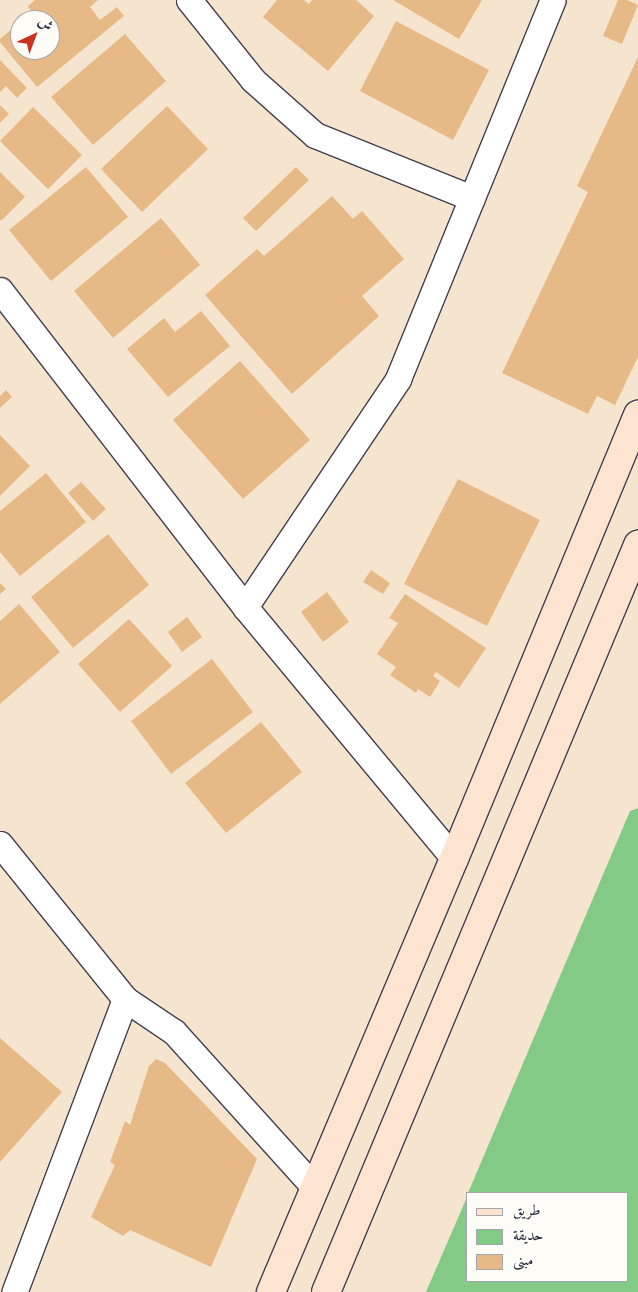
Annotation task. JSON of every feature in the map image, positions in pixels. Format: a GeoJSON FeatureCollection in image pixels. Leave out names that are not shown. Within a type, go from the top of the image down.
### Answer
{"type":"FeatureCollection","features":[{"type":"Feature","properties":{"kind":"street"},"geometry":{"type":"LineString","coordinates":[[189,0],[253,80],[315,135],[472,198]]}},
{"type":"Feature","properties":{"kind":"street"},"geometry":{"type":"LineString","coordinates":[[245,608],[398,379],[553,0]]}},
{"type":"Feature","properties":{"kind":"street"},"geometry":{"type":"LineString","coordinates":[[0,290],[245,608],[454,859]]}},
{"type":"Feature","properties":{"kind":"street"},"geometry":{"type":"LineString","coordinates":[[271,1292],[454,859],[638,415]]}},
{"type":"Feature","properties":{"kind":"street"},"geometry":{"type":"LineString","coordinates":[[326,1292],[638,545]]}},
{"type":"Feature","properties":{"kind":"street"},"geometry":{"type":"LineString","coordinates":[[0,844],[125,999],[174,1032],[315,1188]]}},
{"type":"Feature","properties":{"kind":"street"},"geometry":{"type":"LineString","coordinates":[[14,1292],[125,999]]}},
{"type":"Feature","properties":{"kind":"green space"},"geometry":{"type":"Polygon","coordinates":[[[638,808],[638,1292],[426,1292],[466,1199],[466,1282],[628,1282],[628,1192],[468,1192],[630,811],[638,808]]]}},
{"type":"Feature","properties":{"kind":"building"},"geometry":{"type":"Polygon","coordinates":[[[35,0],[98,0],[90,7],[100,20],[117,7],[124,16],[37,87],[15,60],[60,60],[60,10],[31,10],[28,6],[35,0]]]}},
{"type":"Feature","properties":{"kind":"building"},"geometry":{"type":"Polygon","coordinates":[[[277,0],[304,0],[309,4],[312,0],[356,0],[374,16],[328,71],[263,17],[277,0]]]}},
{"type":"Feature","properties":{"kind":"building"},"geometry":{"type":"Polygon","coordinates":[[[393,0],[482,0],[459,39],[393,0]]]}},
{"type":"Feature","properties":{"kind":"building"},"geometry":{"type":"Polygon","coordinates":[[[618,0],[627,0],[638,5],[622,44],[603,36],[618,0]]]}},
{"type":"Feature","properties":{"kind":"building"},"geometry":{"type":"Polygon","coordinates":[[[396,21],[489,70],[453,140],[360,91],[396,21]]]}},
{"type":"Feature","properties":{"kind":"building"},"geometry":{"type":"Polygon","coordinates":[[[10,30],[10,54],[0,42],[0,39],[10,30]]]}},
{"type":"Feature","properties":{"kind":"building"},"geometry":{"type":"Polygon","coordinates":[[[125,34],[166,81],[93,145],[51,97],[125,34]]]}},
{"type":"Feature","properties":{"kind":"building"},"geometry":{"type":"Polygon","coordinates":[[[638,57],[638,357],[615,405],[597,396],[588,414],[502,373],[588,192],[577,186],[638,57]]]}},
{"type":"Feature","properties":{"kind":"building"},"geometry":{"type":"Polygon","coordinates":[[[0,60],[27,88],[17,98],[6,86],[0,92],[0,60]]]}},
{"type":"Feature","properties":{"kind":"building"},"geometry":{"type":"Polygon","coordinates":[[[0,105],[9,114],[0,123],[0,105]]]}},
{"type":"Feature","properties":{"kind":"building"},"geometry":{"type":"Polygon","coordinates":[[[167,106],[208,149],[142,212],[101,169],[167,106]]]}},
{"type":"Feature","properties":{"kind":"building"},"geometry":{"type":"Polygon","coordinates":[[[33,107],[82,155],[48,189],[0,141],[33,107]]]}},
{"type":"Feature","properties":{"kind":"building"},"geometry":{"type":"Polygon","coordinates":[[[86,167],[128,217],[51,281],[9,230],[86,167]]]}},
{"type":"Feature","properties":{"kind":"building"},"geometry":{"type":"Polygon","coordinates":[[[296,167],[309,180],[256,231],[243,218],[296,167]]]}},
{"type":"Feature","properties":{"kind":"building"},"geometry":{"type":"Polygon","coordinates":[[[0,172],[25,197],[1,221],[0,219],[0,172]]]}},
{"type":"Feature","properties":{"kind":"building"},"geometry":{"type":"Polygon","coordinates":[[[332,196],[353,219],[362,211],[404,259],[362,296],[379,316],[292,394],[205,295],[257,249],[264,256],[332,196]]]}},
{"type":"Feature","properties":{"kind":"building"},"geometry":{"type":"Polygon","coordinates":[[[161,218],[200,265],[113,338],[74,291],[161,218]]]}},
{"type":"Feature","properties":{"kind":"building"},"geometry":{"type":"Polygon","coordinates":[[[201,311],[230,346],[168,397],[127,349],[164,318],[175,332],[201,311]]]}},
{"type":"Feature","properties":{"kind":"building"},"geometry":{"type":"Polygon","coordinates":[[[240,361],[310,440],[243,499],[173,420],[240,361]]]}},
{"type":"Feature","properties":{"kind":"building"},"geometry":{"type":"Polygon","coordinates":[[[6,390],[12,397],[0,408],[0,396],[6,390]]]}},
{"type":"Feature","properties":{"kind":"building"},"geometry":{"type":"Polygon","coordinates":[[[0,435],[30,466],[0,496],[0,435]]]}},
{"type":"Feature","properties":{"kind":"building"},"geometry":{"type":"Polygon","coordinates":[[[46,473],[86,522],[20,576],[0,552],[0,511],[46,473]]]}},
{"type":"Feature","properties":{"kind":"building"},"geometry":{"type":"Polygon","coordinates":[[[458,479],[540,520],[487,626],[404,584],[458,479]]]}},
{"type":"Feature","properties":{"kind":"building"},"geometry":{"type":"Polygon","coordinates":[[[81,482],[106,509],[93,521],[68,493],[81,482]]]}},
{"type":"Feature","properties":{"kind":"building"},"geometry":{"type":"Polygon","coordinates":[[[108,534],[149,585],[73,648],[31,597],[108,534]]]}},
{"type":"Feature","properties":{"kind":"building"},"geometry":{"type":"Polygon","coordinates":[[[371,570],[390,583],[383,594],[363,582],[371,570]]]}},
{"type":"Feature","properties":{"kind":"building"},"geometry":{"type":"Polygon","coordinates":[[[0,583],[6,589],[0,594],[0,583]]]}},
{"type":"Feature","properties":{"kind":"building"},"geometry":{"type":"Polygon","coordinates":[[[327,592],[349,622],[323,642],[301,612],[327,592]]]}},
{"type":"Feature","properties":{"kind":"building"},"geometry":{"type":"Polygon","coordinates":[[[405,594],[486,648],[459,688],[436,672],[433,676],[440,681],[430,697],[418,689],[416,693],[390,675],[396,667],[377,654],[398,623],[389,618],[405,594]]]}},
{"type":"Feature","properties":{"kind":"building"},"geometry":{"type":"Polygon","coordinates":[[[19,604],[60,652],[0,704],[0,621],[19,604]]]}},
{"type":"Feature","properties":{"kind":"building"},"geometry":{"type":"Polygon","coordinates":[[[187,617],[202,637],[182,652],[168,632],[187,617]]]}},
{"type":"Feature","properties":{"kind":"building"},"geometry":{"type":"Polygon","coordinates":[[[129,619],[172,666],[120,712],[78,664],[129,619]]]}},
{"type":"Feature","properties":{"kind":"building"},"geometry":{"type":"Polygon","coordinates":[[[212,659],[253,712],[171,774],[131,721],[212,659]]]}},
{"type":"Feature","properties":{"kind":"building"},"geometry":{"type":"Polygon","coordinates":[[[261,722],[302,772],[226,833],[185,783],[261,722]]]}},
{"type":"Feature","properties":{"kind":"building"},"geometry":{"type":"Polygon","coordinates":[[[0,1038],[62,1092],[0,1162],[0,1038]]]}},
{"type":"Feature","properties":{"kind":"building"},"geometry":{"type":"Polygon","coordinates":[[[156,1059],[165,1063],[257,1159],[211,1267],[130,1230],[123,1236],[91,1217],[115,1165],[110,1162],[125,1121],[130,1125],[149,1066],[156,1059]]]}}]}
